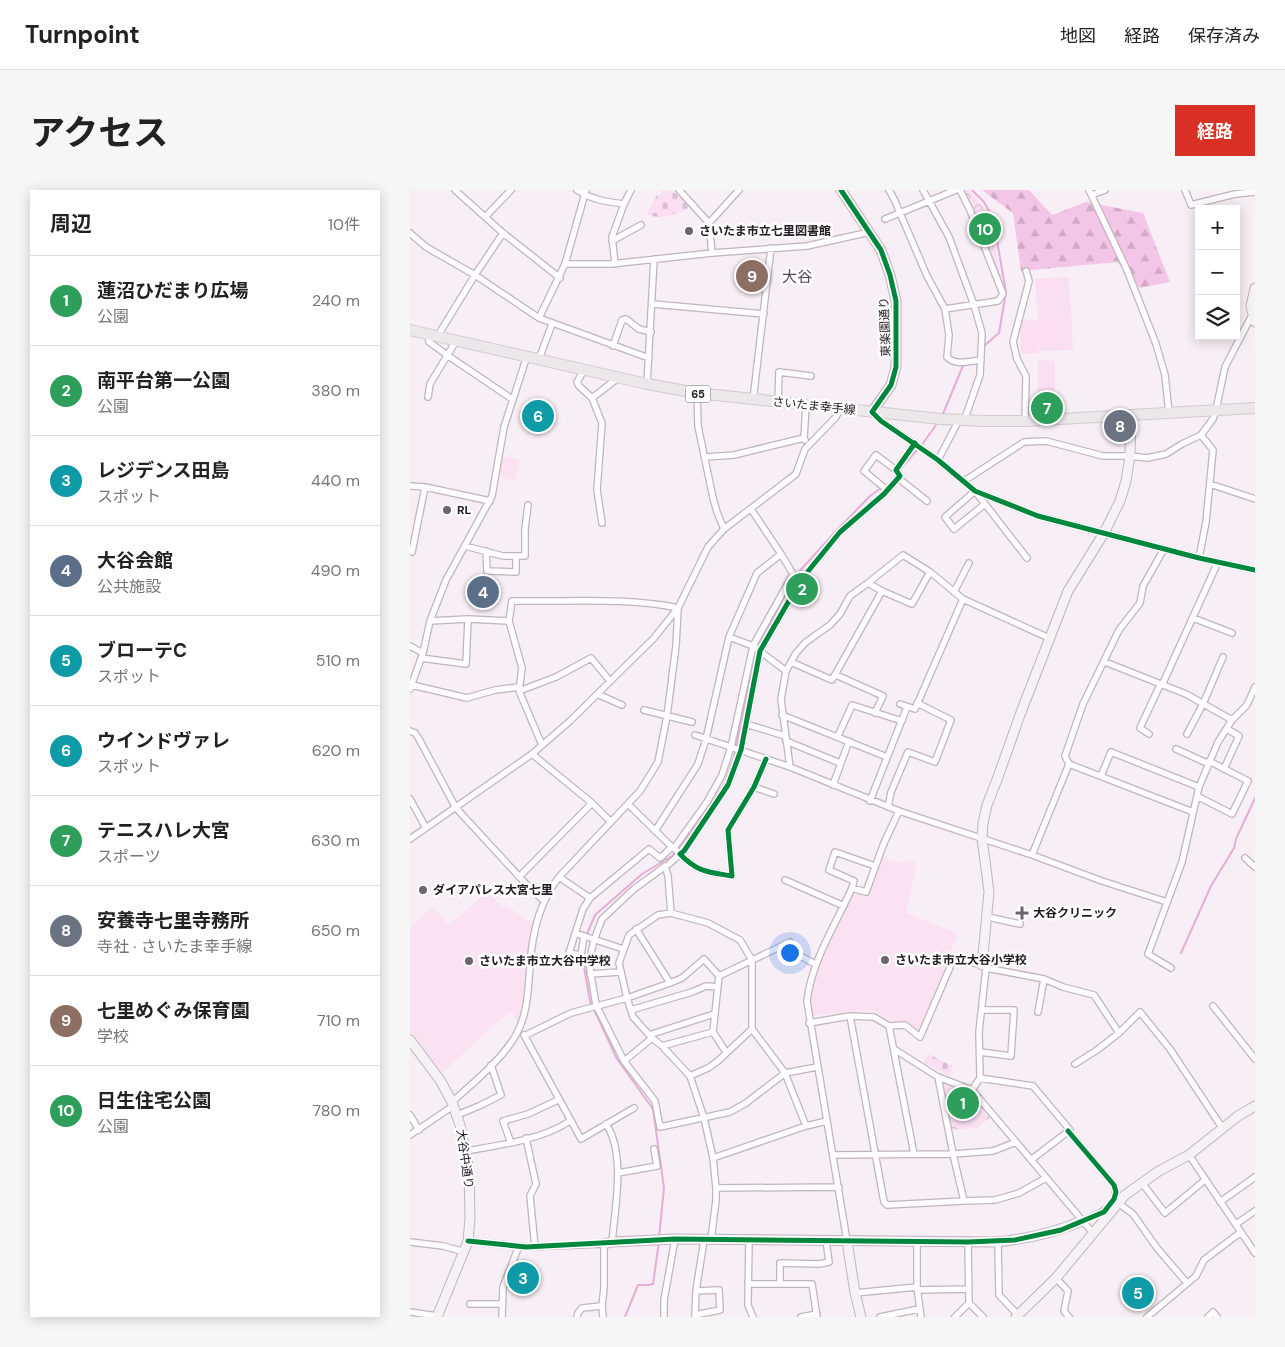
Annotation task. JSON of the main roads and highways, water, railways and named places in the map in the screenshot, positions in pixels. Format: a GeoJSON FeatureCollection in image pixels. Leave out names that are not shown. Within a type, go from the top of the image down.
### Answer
{"type":"FeatureCollection","features":[{"type":"Feature","properties":{"kind":"main road","name":"さいたま幸手線"},"geometry":{"type":"LineString","coordinates":[[411,330],[647,384],[697,393],[962,421],[1025,421],[1255,408]]}},
{"type":"Feature","properties":{"kind":"waterway"},"geometry":{"type":"LineString","coordinates":[[972,190],[984,202],[993,218],[1006,292],[999,333],[984,346]]}},
{"type":"Feature","properties":{"kind":"waterway"},"geometry":{"type":"LineString","coordinates":[[943,414],[964,363]]}},
{"type":"Feature","properties":{"kind":"waterway"},"geometry":{"type":"LineString","coordinates":[[921,446],[936,425]]}},
{"type":"Feature","properties":{"kind":"waterway"},"geometry":{"type":"LineString","coordinates":[[901,468],[918,449]]}},
{"type":"Feature","properties":{"kind":"waterway"},"geometry":{"type":"LineString","coordinates":[[796,575],[870,496],[881,488]]}},
{"type":"Feature","properties":{"kind":"waterway"},"geometry":{"type":"LineString","coordinates":[[678,849],[725,783],[734,757],[755,653],[784,597]]}},
{"type":"Feature","properties":{"kind":"waterway"},"geometry":{"type":"LineString","coordinates":[[1181,953],[1211,886],[1234,848],[1236,839],[1255,798]]}},
{"type":"Feature","properties":{"kind":"waterway"},"geometry":{"type":"LineString","coordinates":[[659,1237],[664,1188],[653,1109],[617,1059],[590,1001],[583,961],[587,934],[595,915],[642,874],[672,856],[675,852]]}},
{"type":"Feature","properties":{"kind":"waterway"},"geometry":{"type":"LineString","coordinates":[[625,1317],[638,1285],[653,1284],[659,1242]]}},
{"type":"Feature","properties":{"kind":"place","name":"日生住宅公園"},"geometry":{"type":"Point","coordinates":[985,229]}},
{"type":"Feature","properties":{"kind":"place","name":"さいたま市立七里図書館"},"geometry":{"type":"Point","coordinates":[689,231]}},
{"type":"Feature","properties":{"kind":"place","name":"七里めぐみ保育園"},"geometry":{"type":"Point","coordinates":[752,276]}},
{"type":"Feature","properties":{"kind":"place","name":"テニスハレ大宮"},"geometry":{"type":"Point","coordinates":[1047,408]}},
{"type":"Feature","properties":{"kind":"place","name":"ウインドヴァレ"},"geometry":{"type":"Point","coordinates":[538,416]}},
{"type":"Feature","properties":{"kind":"place","name":"安養寺七里寺務所"},"geometry":{"type":"Point","coordinates":[1120,426]}},
{"type":"Feature","properties":{"kind":"place","name":"RL"},"geometry":{"type":"Point","coordinates":[447,510]}},
{"type":"Feature","properties":{"kind":"place","name":"南平台第一公園"},"geometry":{"type":"Point","coordinates":[802,589]}},
{"type":"Feature","properties":{"kind":"place","name":"大谷会館"},"geometry":{"type":"Point","coordinates":[483,592]}},
{"type":"Feature","properties":{"kind":"place","name":"ダイアパレス大宮七里"},"geometry":{"type":"Point","coordinates":[423,890]}},
{"type":"Feature","properties":{"kind":"place","name":"大谷クリニック"},"geometry":{"type":"Point","coordinates":[1022,913]}},
{"type":"Feature","properties":{"kind":"place","name":"さいたま市立大谷小学校"},"geometry":{"type":"Point","coordinates":[885,960]}},
{"type":"Feature","properties":{"kind":"place","name":"さいたま市立大谷中学校"},"geometry":{"type":"Point","coordinates":[469,961]}},
{"type":"Feature","properties":{"kind":"place","name":"蓮沼ひだまり広場"},"geometry":{"type":"Point","coordinates":[963,1103]}},
{"type":"Feature","properties":{"kind":"place","name":"レジデンス田島"},"geometry":{"type":"Point","coordinates":[523,1278]}},
{"type":"Feature","properties":{"kind":"place","name":"ブローテC"},"geometry":{"type":"Point","coordinates":[1138,1293]}},
{"type":"Feature","properties":{"kind":"district","name":"大谷"},"geometry":{"type":"Point","coordinates":[797,277]}}]}
